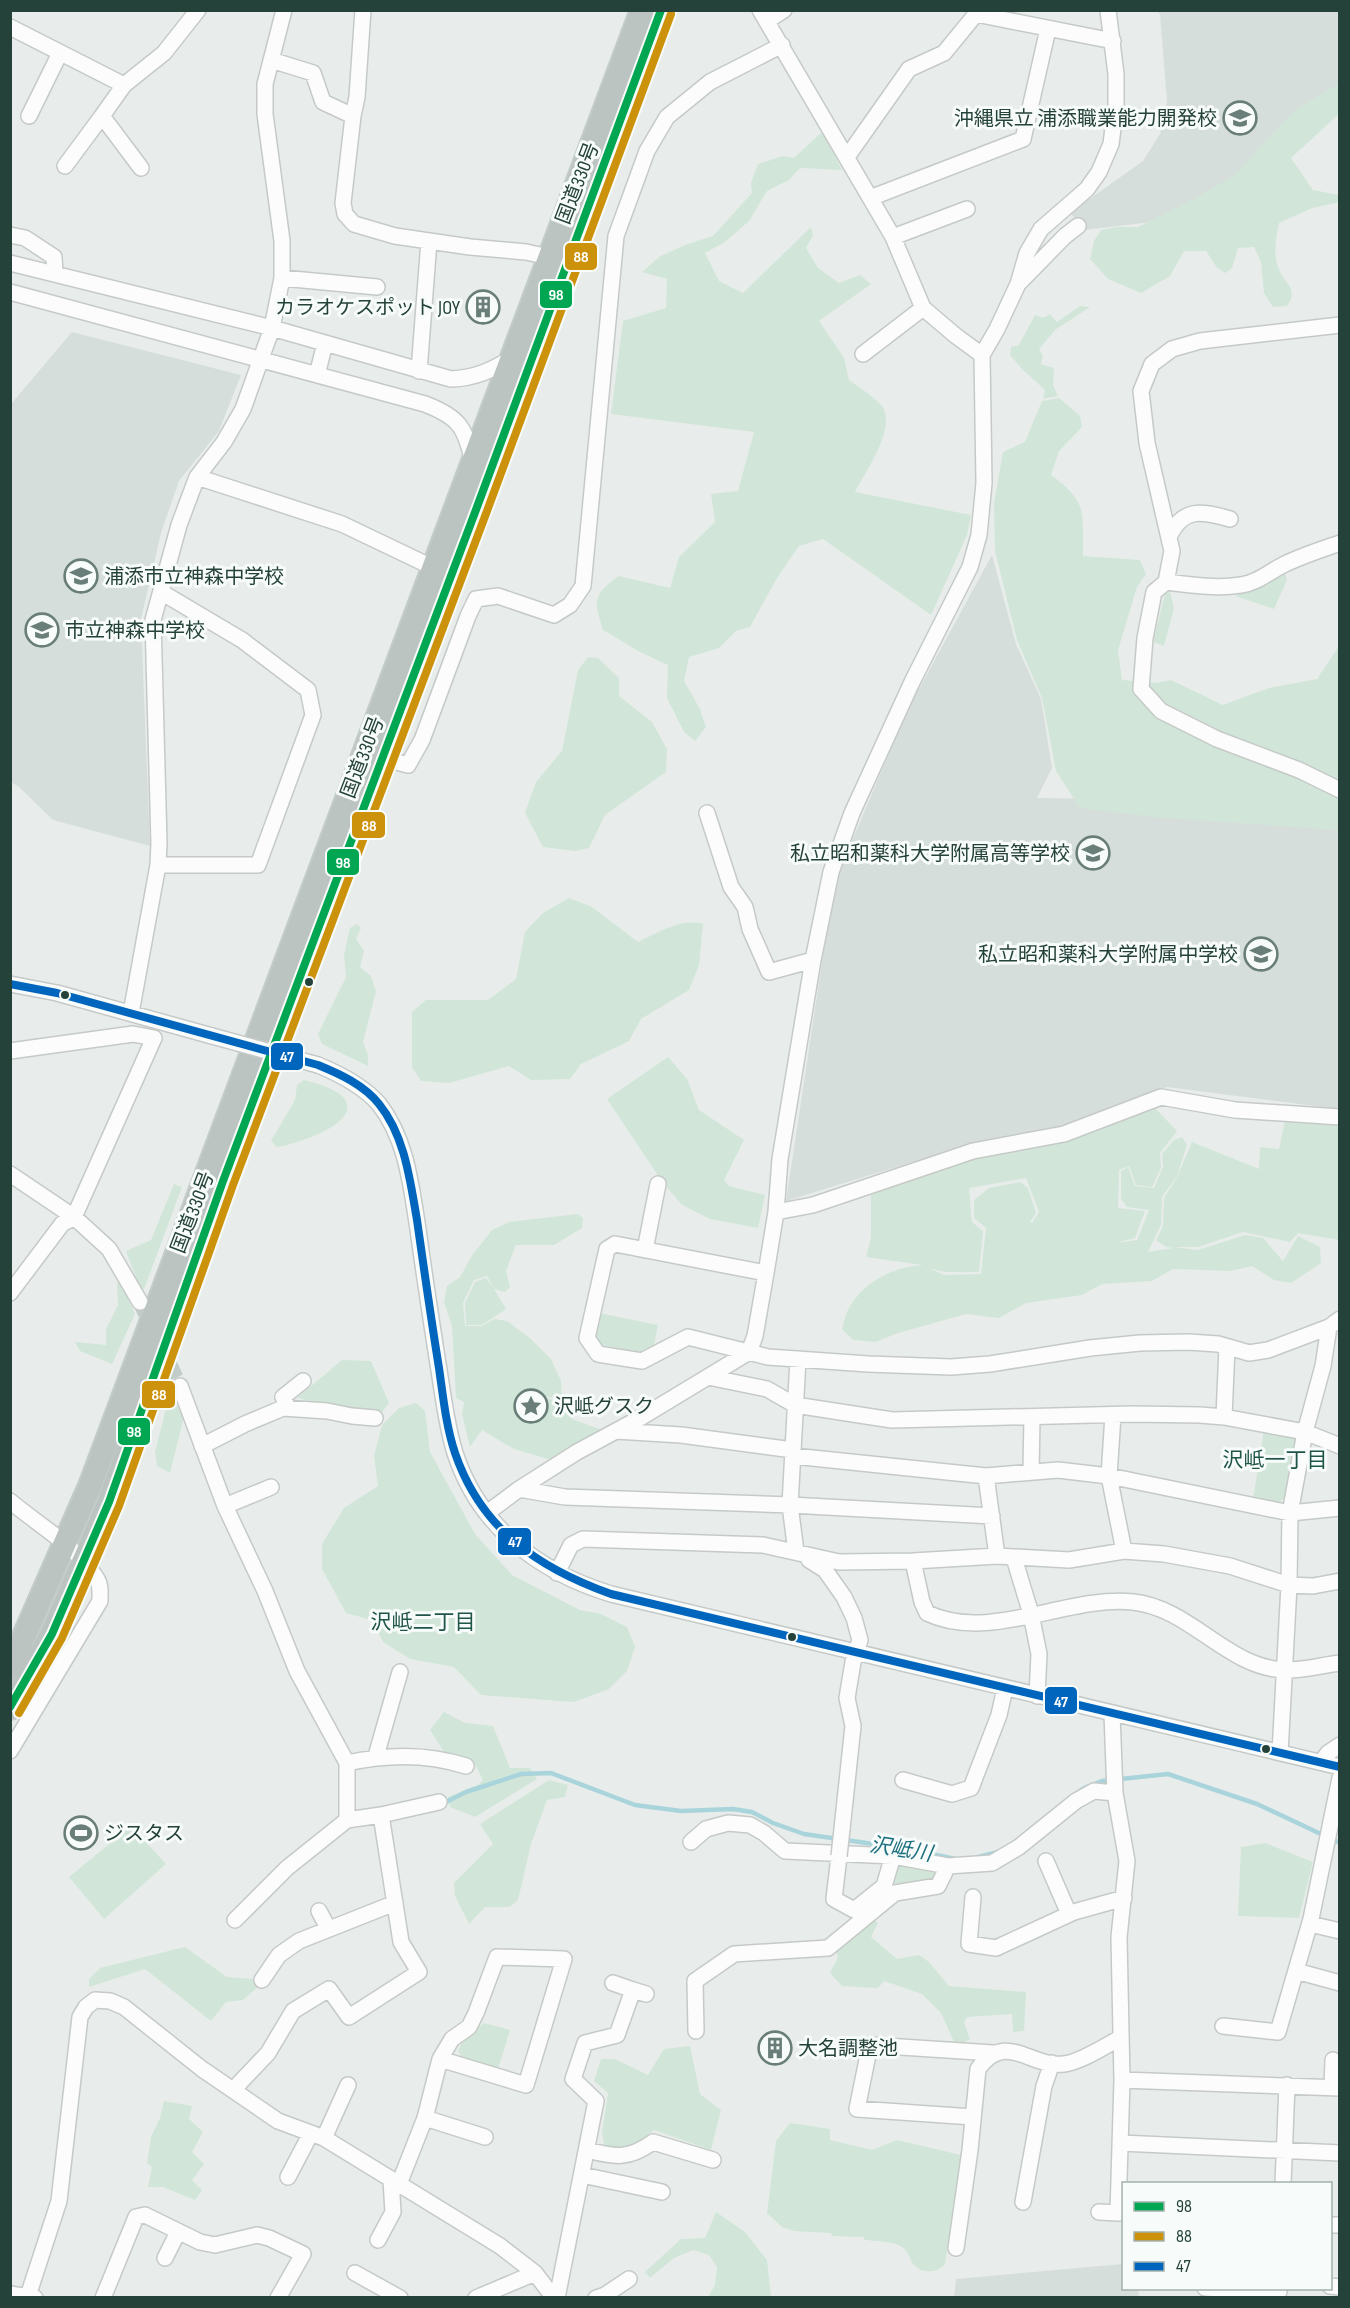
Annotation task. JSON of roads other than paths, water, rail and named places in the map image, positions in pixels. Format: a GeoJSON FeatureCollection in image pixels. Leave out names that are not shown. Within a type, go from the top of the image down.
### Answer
{"type":"FeatureCollection","features":[{"type":"Feature","properties":{"kind":"highway","name":"国道330号"},"geometry":{"type":"LineString","coordinates":[[10,1668],[90,1486],[642,10]]}},
{"type":"Feature","properties":{"kind":"highway","name":"国道330号"},"geometry":{"type":"LineString","coordinates":[[10,1708],[52,1634],[109,1502],[216,1203],[661,10]]}},
{"type":"Feature","properties":{"kind":"street"},"geometry":{"type":"LineString","coordinates":[[64,166],[124,85],[164,53],[198,10]]}},
{"type":"Feature","properties":{"kind":"street"},"geometry":{"type":"LineString","coordinates":[[131,1013],[158,865],[153,620],[179,525],[197,477],[224,442],[243,409],[272,328],[282,278],[282,242],[265,114],[265,84],[284,10]]}},
{"type":"Feature","properties":{"kind":"street"},"geometry":{"type":"LineString","coordinates":[[363,10],[357,97],[343,203],[345,214],[354,224],[395,236],[470,247],[526,252],[549,257]]}},
{"type":"Feature","properties":{"kind":"street"},"geometry":{"type":"LineString","coordinates":[[784,10],[764,16],[893,237],[923,308],[982,355]]}},
{"type":"Feature","properties":{"kind":"street"},"geometry":{"type":"LineString","coordinates":[[487,1513],[519,1489],[613,1431],[640,1418],[749,1352],[755,1336],[766,1273],[776,1212],[780,1159],[813,960],[831,872],[852,813],[912,682],[970,567],[979,535],[984,483],[982,355],[997,330],[1018,284],[1027,253],[1041,229],[1087,189],[1111,144],[1116,105],[1113,41],[1108,10]]}},
{"type":"Feature","properties":{"kind":"street"},"geometry":{"type":"LineString","coordinates":[[847,157],[909,69],[944,53],[976,14],[1113,41]]}},
{"type":"Feature","properties":{"kind":"street"},"geometry":{"type":"LineString","coordinates":[[10,27],[124,85]]}},
{"type":"Feature","properties":{"kind":"street"},"geometry":{"type":"LineString","coordinates":[[870,198],[1023,139],[1048,29]]}},
{"type":"Feature","properties":{"kind":"street"},"geometry":{"type":"LineString","coordinates":[[381,758],[408,765],[422,740],[476,599],[498,596],[554,615],[570,605],[583,586],[616,236],[647,151],[667,117],[710,82],[782,45]]}},
{"type":"Feature","properties":{"kind":"street"},"geometry":{"type":"LineString","coordinates":[[29,116],[60,53]]}},
{"type":"Feature","properties":{"kind":"street"},"geometry":{"type":"LineString","coordinates":[[270,60],[313,73],[323,102],[353,117]]}},
{"type":"Feature","properties":{"kind":"street"},"geometry":{"type":"LineString","coordinates":[[102,116],[141,168]]}},
{"type":"Feature","properties":{"kind":"street"},"geometry":{"type":"LineString","coordinates":[[893,237],[967,209]]}},
{"type":"Feature","properties":{"kind":"street"},"geometry":{"type":"LineString","coordinates":[[1018,284],[1065,236],[1078,226]]}},
{"type":"Feature","properties":{"kind":"street"},"geometry":{"type":"LineString","coordinates":[[10,235],[25,238],[54,257],[55,272]]}},
{"type":"Feature","properties":{"kind":"street"},"geometry":{"type":"LineString","coordinates":[[419,371],[429,241]]}},
{"type":"Feature","properties":{"kind":"street"},"geometry":{"type":"LineString","coordinates":[[10,263],[55,272],[272,328],[452,379],[466,379],[493,370],[514,356]]}},
{"type":"Feature","properties":{"kind":"street"},"geometry":{"type":"LineString","coordinates":[[282,278],[377,286]]}},
{"type":"Feature","properties":{"kind":"street"},"geometry":{"type":"LineString","coordinates":[[10,292],[425,404],[447,412],[464,430],[473,462]]}},
{"type":"Feature","properties":{"kind":"street"},"geometry":{"type":"LineString","coordinates":[[863,354],[923,308]]}},
{"type":"Feature","properties":{"kind":"street"},"geometry":{"type":"LineString","coordinates":[[1340,325],[1200,341],[1172,349],[1152,364],[1141,391],[1147,443],[1172,552],[1166,582],[1154,592],[1144,638],[1141,689],[1161,711],[1217,739],[1299,770],[1340,790]]}},
{"type":"Feature","properties":{"kind":"street"},"geometry":{"type":"LineString","coordinates":[[317,375],[325,344]]}},
{"type":"Feature","properties":{"kind":"street"},"geometry":{"type":"LineString","coordinates":[[197,477],[342,524],[434,568]]}},
{"type":"Feature","properties":{"kind":"street"},"geometry":{"type":"LineString","coordinates":[[1169,537],[1175,524],[1186,515],[1202,513],[1230,519]]}},
{"type":"Feature","properties":{"kind":"street"},"geometry":{"type":"LineString","coordinates":[[1166,582],[1202,587],[1242,585],[1263,577],[1305,555],[1340,543]]}},
{"type":"Feature","properties":{"kind":"street"},"geometry":{"type":"LineString","coordinates":[[158,865],[258,865],[313,715],[308,690],[242,640],[160,592]]}},
{"type":"Feature","properties":{"kind":"street"},"geometry":{"type":"LineString","coordinates":[[707,813],[731,887],[744,907],[750,929],[769,972],[813,960]]}},
{"type":"Feature","properties":{"kind":"street"},"geometry":{"type":"LineString","coordinates":[[10,984],[57,993],[318,1065],[341,1075],[378,1103],[398,1137],[410,1178],[450,1432],[462,1471],[487,1513],[504,1534],[537,1561],[557,1573],[594,1589],[647,1603],[1340,1767]]}},
{"type":"Feature","properties":{"kind":"street"},"geometry":{"type":"LineString","coordinates":[[10,1051],[133,1034],[154,1038],[74,1216],[62,1224],[10,1293]]}},
{"type":"Feature","properties":{"kind":"street"},"geometry":{"type":"LineString","coordinates":[[776,1212],[813,1205],[973,1151],[1064,1134],[1107,1120],[1161,1097],[1235,1110],[1340,1117]]}},
{"type":"Feature","properties":{"kind":"street"},"geometry":{"type":"LineString","coordinates":[[10,1174],[74,1216],[110,1249],[140,1302]]}},
{"type":"Feature","properties":{"kind":"street"},"geometry":{"type":"LineString","coordinates":[[645,1250],[658,1184]]}},
{"type":"Feature","properties":{"kind":"street"},"geometry":{"type":"LineString","coordinates":[[766,1273],[615,1244],[607,1249],[587,1338],[598,1354],[642,1361],[688,1337],[768,1357],[951,1367],[990,1364],[1090,1348],[1140,1343],[1218,1344],[1249,1353],[1268,1350],[1334,1323]]}},
{"type":"Feature","properties":{"kind":"street"},"geometry":{"type":"LineString","coordinates":[[1280,1753],[1289,1585],[1290,1513],[1305,1432],[1334,1323]]}},
{"type":"Feature","properties":{"kind":"street"},"geometry":{"type":"LineString","coordinates":[[1224,1417],[1227,1347]]}},
{"type":"Feature","properties":{"kind":"street"},"geometry":{"type":"LineString","coordinates":[[796,1552],[790,1505],[798,1359]]}},
{"type":"Feature","properties":{"kind":"street"},"geometry":{"type":"LineString","coordinates":[[708,1377],[767,1389],[795,1405],[892,1420],[1113,1415],[1224,1417],[1305,1432],[1340,1446]]}},
{"type":"Feature","properties":{"kind":"street"},"geometry":{"type":"LineString","coordinates":[[288,1408],[283,1396],[303,1381]]}},
{"type":"Feature","properties":{"kind":"street"},"geometry":{"type":"LineString","coordinates":[[180,1386],[225,1506],[297,1671],[347,1764],[347,1820]]}},
{"type":"Feature","properties":{"kind":"street"},"geometry":{"type":"LineString","coordinates":[[202,1446],[245,1424],[288,1408],[375,1418]]}},
{"type":"Feature","properties":{"kind":"street"},"geometry":{"type":"LineString","coordinates":[[1113,1415],[1108,1476],[1124,1551]]}},
{"type":"Feature","properties":{"kind":"street"},"geometry":{"type":"LineString","coordinates":[[1031,1472],[1032,1418]]}},
{"type":"Feature","properties":{"kind":"street"},"geometry":{"type":"LineString","coordinates":[[613,1431],[681,1434],[793,1453],[986,1476],[1058,1470],[1108,1476],[1290,1513],[1340,1508]]}},
{"type":"Feature","properties":{"kind":"street"},"geometry":{"type":"LineString","coordinates":[[986,1476],[997,1556]]}},
{"type":"Feature","properties":{"kind":"street"},"geometry":{"type":"LineString","coordinates":[[225,1506],[271,1487]]}},
{"type":"Feature","properties":{"kind":"street"},"geometry":{"type":"LineString","coordinates":[[519,1489],[566,1497],[790,1505],[992,1516]]}},
{"type":"Feature","properties":{"kind":"street"},"geometry":{"type":"LineString","coordinates":[[10,1501],[66,1545],[83,1563],[98,1580],[100,1602],[10,1751]]}},
{"type":"Feature","properties":{"kind":"street"},"geometry":{"type":"LineString","coordinates":[[557,1573],[571,1545],[583,1539],[763,1545],[839,1562],[913,1561],[997,1556],[1069,1560],[1124,1551],[1164,1554],[1230,1566],[1289,1585],[1313,1586],[1340,1581]]}},
{"type":"Feature","properties":{"kind":"street"},"geometry":{"type":"LineString","coordinates":[[796,1552],[825,1570],[844,1597],[854,1618],[860,1640],[847,1698],[853,1726],[834,1899],[854,1910],[884,1886],[892,1856]]}},
{"type":"Feature","properties":{"kind":"street"},"geometry":{"type":"LineString","coordinates":[[1014,1558],[1031,1614],[1039,1654],[1037,1696]]}},
{"type":"Feature","properties":{"kind":"street"},"geometry":{"type":"LineString","coordinates":[[913,1561],[927,1613],[950,1622],[972,1624],[1080,1606],[1125,1601],[1137,1602],[1176,1616],[1227,1650],[1245,1659],[1285,1670],[1340,1662]]}},
{"type":"Feature","properties":{"kind":"street"},"geometry":{"type":"LineString","coordinates":[[376,1756],[400,1672]]}},
{"type":"Feature","properties":{"kind":"street"},"geometry":{"type":"LineString","coordinates":[[903,1780],[952,1794],[971,1788],[999,1715],[1005,1688]]}},
{"type":"Feature","properties":{"kind":"street"},"geometry":{"type":"LineString","coordinates":[[1099,2212],[1121,2213],[1122,2080],[1119,1937],[1126,1861],[1115,1784],[1112,1714]]}},
{"type":"Feature","properties":{"kind":"street"},"geometry":{"type":"LineString","coordinates":[[1321,1762],[1328,1753],[1340,1745]]}},
{"type":"Feature","properties":{"kind":"street"},"geometry":{"type":"LineString","coordinates":[[347,1764],[376,1756],[441,1758],[466,1766]]}},
{"type":"Feature","properties":{"kind":"street"},"geometry":{"type":"LineString","coordinates":[[1223,2026],[1278,2032],[1310,1924],[1340,1778]]}},
{"type":"Feature","properties":{"kind":"street"},"geometry":{"type":"LineString","coordinates":[[691,1842],[706,1829],[728,1822],[750,1825],[764,1833],[785,1851],[892,1856],[948,1866],[992,1863],[1019,1847],[1076,1801],[1094,1791],[1115,1784]]}},
{"type":"Feature","properties":{"kind":"street"},"geometry":{"type":"LineString","coordinates":[[235,1920],[287,1868],[347,1820],[439,1802]]}},
{"type":"Feature","properties":{"kind":"street"},"geometry":{"type":"LineString","coordinates":[[233,2090],[268,2053],[293,2011],[329,1989],[350,2017],[419,1972],[401,1942],[381,1815]]}},
{"type":"Feature","properties":{"kind":"street"},"geometry":{"type":"LineString","coordinates":[[1046,1860],[1069,1914]]}},
{"type":"Feature","properties":{"kind":"street"},"geometry":{"type":"LineString","coordinates":[[696,2031],[695,1981],[734,1954],[828,1948],[895,1893],[938,1886],[948,1866]]}},
{"type":"Feature","properties":{"kind":"street"},"geometry":{"type":"LineString","coordinates":[[973,1897],[969,1944],[996,1948],[1069,1914],[1124,1898]]}},
{"type":"Feature","properties":{"kind":"street"},"geometry":{"type":"LineString","coordinates":[[262,1980],[272,1963],[288,1947],[328,1928],[395,1903]]}},
{"type":"Feature","properties":{"kind":"street"},"geometry":{"type":"LineString","coordinates":[[320,1911],[328,1928]]}},
{"type":"Feature","properties":{"kind":"street"},"geometry":{"type":"LineString","coordinates":[[1310,1924],[1340,1931]]}},
{"type":"Feature","properties":{"kind":"street"},"geometry":{"type":"LineString","coordinates":[[378,2240],[393,2212],[395,2182],[425,2118],[440,2059],[452,2039],[469,2028],[497,1957],[564,1959],[526,2085],[440,2059]]}},
{"type":"Feature","properties":{"kind":"street"},"geometry":{"type":"LineString","coordinates":[[1296,1971],[1340,1983]]}},
{"type":"Feature","properties":{"kind":"street"},"geometry":{"type":"LineString","coordinates":[[556,2298],[597,2101],[573,2079],[585,2043],[617,2035],[640,1992],[613,1983]]}},
{"type":"Feature","properties":{"kind":"street"},"geometry":{"type":"LineString","coordinates":[[10,2294],[31,2297],[59,2201],[80,2017],[86,2007],[95,2000],[110,2001],[124,2007],[202,2068],[278,2121],[317,2136],[490,2240],[535,2273],[556,2298]]}},
{"type":"Feature","properties":{"kind":"street"},"geometry":{"type":"LineString","coordinates":[[973,2117],[857,2109],[870,2045],[993,2053],[1009,2051],[1063,2064],[1072,2062],[1120,2038]]}},
{"type":"Feature","properties":{"kind":"street"},"geometry":{"type":"LineString","coordinates":[[956,2248],[978,2069],[993,2053]]}},
{"type":"Feature","properties":{"kind":"street"},"geometry":{"type":"LineString","coordinates":[[1122,2080],[1336,2088],[1333,2060]]}},
{"type":"Feature","properties":{"kind":"street"},"geometry":{"type":"LineString","coordinates":[[1023,2202],[1044,2086],[1052,2063]]}},
{"type":"Feature","properties":{"kind":"street"},"geometry":{"type":"LineString","coordinates":[[288,2177],[317,2136],[348,2085]]}},
{"type":"Feature","properties":{"kind":"street"},"geometry":{"type":"LineString","coordinates":[[1283,2182],[1287,2085]]}},
{"type":"Feature","properties":{"kind":"street"},"geometry":{"type":"LineString","coordinates":[[425,2118],[485,2137]]}},
{"type":"Feature","properties":{"kind":"street"},"geometry":{"type":"LineString","coordinates":[[587,2150],[611,2156],[637,2153],[652,2142],[713,2160]]}},
{"type":"Feature","properties":{"kind":"street"},"geometry":{"type":"LineString","coordinates":[[1120,2142],[1340,2153]]}},
{"type":"Feature","properties":{"kind":"street"},"geometry":{"type":"LineString","coordinates":[[582,2175],[662,2192]]}},
{"type":"Feature","properties":{"kind":"street"},"geometry":{"type":"LineString","coordinates":[[103,2298],[136,2217],[145,2215],[200,2242],[215,2246],[257,2235],[269,2238],[303,2254],[278,2298]]}},
{"type":"Feature","properties":{"kind":"street"},"geometry":{"type":"LineString","coordinates":[[165,2258],[178,2232]]}},
{"type":"Feature","properties":{"kind":"street"},"geometry":{"type":"LineString","coordinates":[[355,2273],[374,2291],[400,2298]]}},
{"type":"Feature","properties":{"kind":"street"},"geometry":{"type":"LineString","coordinates":[[476,2298],[535,2273]]}},
{"type":"Feature","properties":{"kind":"street"},"geometry":{"type":"LineString","coordinates":[[596,2298],[605,2295],[629,2279]]}},
{"type":"Feature","properties":{"kind":"street"},"geometry":{"type":"LineString","coordinates":[[1224,2290],[1280,2293]]}},
{"type":"Feature","properties":{"kind":"waterway","name":"沢岻川"},"geometry":{"type":"LineString","coordinates":[[442,1804],[466,1792],[521,1774],[551,1773],[635,1805],[681,1811],[733,1809],[752,1812],[773,1823],[804,1834],[908,1849],[955,1859]]}},
{"type":"Feature","properties":{"kind":"waterway","name":"沢岻川"},"geometry":{"type":"LineString","coordinates":[[1077,1793],[1102,1781],[1168,1774],[1257,1804],[1340,1843]]}},
{"type":"Feature","properties":{"kind":"waterway","name":"沢岻川"},"geometry":{"type":"LineString","coordinates":[[978,1857],[998,1852]]}},
{"type":"Feature","properties":{"kind":"tunnel"},"geometry":{"type":"LineString","coordinates":[[140,1302],[180,1386]]}},
{"type":"Feature","properties":{"kind":"place","name":"沖縄県立 浦添職業能力開発校"},"geometry":{"type":"Point","coordinates":[1240,118]}},
{"type":"Feature","properties":{"kind":"place","name":"カラオケスポット JOY"},"geometry":{"type":"Point","coordinates":[483,307]}},
{"type":"Feature","properties":{"kind":"place","name":"浦添市立神森中学校"},"geometry":{"type":"Point","coordinates":[81,576]}},
{"type":"Feature","properties":{"kind":"place","name":"市立神森中学校"},"geometry":{"type":"Point","coordinates":[42,630]}},
{"type":"Feature","properties":{"kind":"place","name":"私立昭和薬科大学附属高等学校"},"geometry":{"type":"Point","coordinates":[1093,853]}},
{"type":"Feature","properties":{"kind":"place","name":"私立昭和薬科大学附属中学校"},"geometry":{"type":"Point","coordinates":[1261,954]}},
{"type":"Feature","properties":{"kind":"place","name":"沢岻グスク"},"geometry":{"type":"Point","coordinates":[531,1406]}},
{"type":"Feature","properties":{"kind":"place","name":"ジスタス"},"geometry":{"type":"Point","coordinates":[81,1833]}},
{"type":"Feature","properties":{"kind":"place","name":"大名調整池"},"geometry":{"type":"Point","coordinates":[775,2048]}},
{"type":"Feature","properties":{"kind":"district","name":"沢岻一丁目"},"geometry":{"type":"Point","coordinates":[1275,1460]}},
{"type":"Feature","properties":{"kind":"district","name":"沢岻二丁目"},"geometry":{"type":"Point","coordinates":[423,1622]}}]}
